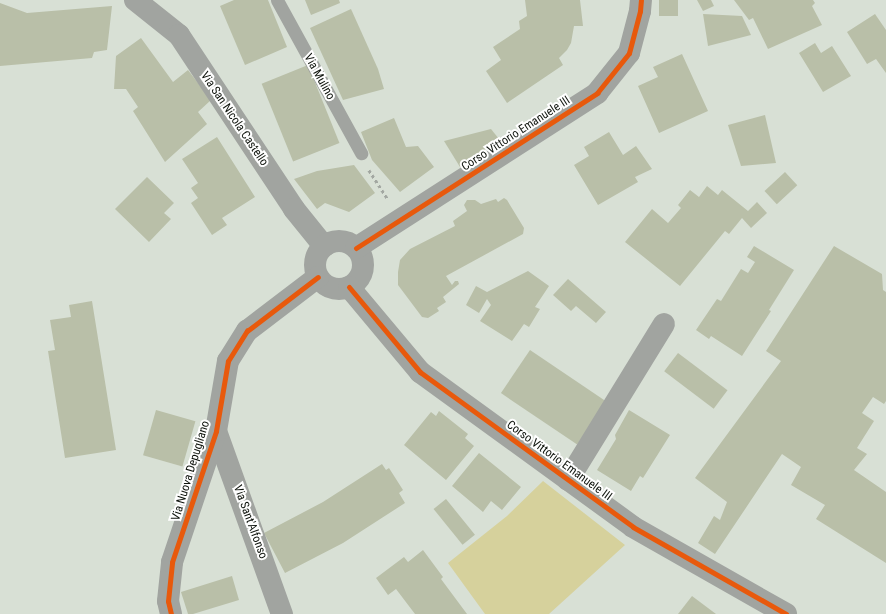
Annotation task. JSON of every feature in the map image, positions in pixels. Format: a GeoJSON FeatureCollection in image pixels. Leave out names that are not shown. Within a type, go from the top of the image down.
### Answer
{"type":"FeatureCollection","features":[{"type":"Feature","properties":{"kind":"street","name":"Via San Nicola Castello"},"geometry":{"type":"LineString","coordinates":[[135,0],[179,36],[294,210],[324,246]]}},
{"type":"Feature","properties":{"kind":"street","name":"Corso Vittorio Emanuele III"},"geometry":{"type":"LineString","coordinates":[[356,248],[597,94],[629,53],[640,11],[641,0]]}},
{"type":"Feature","properties":{"kind":"street"},"geometry":{"type":"LineString","coordinates":[[334,242],[344,242],[356,248],[363,258],[362,275],[356,284],[335,290],[325,285],[318,277],[315,266],[317,256],[324,246],[334,242]]}},
{"type":"Feature","properties":{"kind":"street","name":"Via Nuova Depugliano"},"geometry":{"type":"LineString","coordinates":[[171,614],[168,601],[172,562],[216,431],[228,361],[247,330],[318,277]]}},
{"type":"Feature","properties":{"kind":"street","name":"Corso Vittorio Emanuele III"},"geometry":{"type":"LineString","coordinates":[[349,287],[420,372],[633,527],[786,614]]}},
{"type":"Feature","properties":{"kind":"street"},"geometry":{"type":"LineString","coordinates":[[568,480],[664,324]]}},
{"type":"Feature","properties":{"kind":"street","name":"Via Sant'Alfonso"},"geometry":{"type":"LineString","coordinates":[[216,431],[282,614]]}},
{"type":"Feature","properties":{"kind":"lane","name":"Via Mulino"},"geometry":{"type":"LineString","coordinates":[[277,0],[361,153]]}},
{"type":"Feature","properties":{"kind":"path"},"geometry":{"type":"LineString","coordinates":[[361,153],[371,175],[384,195],[404,217]]}},
{"type":"Feature","properties":{"kind":"shaded area"},"geometry":{"type":"Polygon","coordinates":[[[543,481],[625,545],[549,614],[485,614],[448,563],[507,516],[543,481]]]}},
{"type":"Feature","properties":{"kind":"building"},"geometry":{"type":"Polygon","coordinates":[[[234,0],[268,0],[287,47],[245,65],[220,6],[234,0]]]}},
{"type":"Feature","properties":{"kind":"building"},"geometry":{"type":"Polygon","coordinates":[[[305,0],[339,0],[340,3],[311,15],[305,0]]]}},
{"type":"Feature","properties":{"kind":"building"},"geometry":{"type":"Polygon","coordinates":[[[525,0],[580,0],[583,26],[574,26],[571,43],[567,50],[559,58],[563,65],[507,103],[486,71],[501,60],[493,47],[520,29],[519,21],[527,16],[525,0]]]}},
{"type":"Feature","properties":{"kind":"building"},"geometry":{"type":"Polygon","coordinates":[[[659,0],[678,0],[678,16],[659,16],[659,0]]]}},
{"type":"Feature","properties":{"kind":"building"},"geometry":{"type":"Polygon","coordinates":[[[697,0],[711,0],[714,6],[703,11],[697,0]]]}},
{"type":"Feature","properties":{"kind":"building"},"geometry":{"type":"Polygon","coordinates":[[[734,0],[813,0],[815,3],[812,6],[822,25],[768,49],[753,18],[749,20],[734,0]]]}},
{"type":"Feature","properties":{"kind":"building"},"geometry":{"type":"Polygon","coordinates":[[[0,3],[27,13],[112,6],[107,50],[94,52],[92,58],[0,66],[0,3]]]}},
{"type":"Feature","properties":{"kind":"building"},"geometry":{"type":"Polygon","coordinates":[[[351,9],[378,69],[384,89],[343,100],[310,28],[351,9]]]}},
{"type":"Feature","properties":{"kind":"building"},"geometry":{"type":"Polygon","coordinates":[[[703,14],[742,16],[751,35],[708,46],[703,14]]]}},
{"type":"Feature","properties":{"kind":"building"},"geometry":{"type":"Polygon","coordinates":[[[875,14],[886,30],[886,73],[876,59],[867,64],[847,32],[875,14]]]}},
{"type":"Feature","properties":{"kind":"building"},"geometry":{"type":"Polygon","coordinates":[[[141,38],[173,82],[188,70],[211,100],[198,112],[207,124],[165,162],[133,111],[138,107],[126,89],[114,89],[116,56],[141,38]]]}},
{"type":"Feature","properties":{"kind":"building"},"geometry":{"type":"Polygon","coordinates":[[[815,43],[821,53],[832,46],[851,76],[823,92],[799,53],[815,43]]]}},
{"type":"Feature","properties":{"kind":"building"},"geometry":{"type":"Polygon","coordinates":[[[682,54],[708,111],[659,133],[638,86],[658,77],[653,67],[682,54]]]}},
{"type":"Feature","properties":{"kind":"building"},"geometry":{"type":"Polygon","coordinates":[[[308,65],[339,143],[293,162],[262,84],[308,65]]]}},
{"type":"Feature","properties":{"kind":"building"},"geometry":{"type":"Polygon","coordinates":[[[765,115],[776,163],[741,166],[728,125],[765,115]]]}},
{"type":"Feature","properties":{"kind":"building"},"geometry":{"type":"Polygon","coordinates":[[[394,118],[406,147],[418,146],[434,167],[400,192],[372,160],[361,132],[394,118]]]}},
{"type":"Feature","properties":{"kind":"building"},"geometry":{"type":"Polygon","coordinates":[[[491,129],[499,139],[460,167],[444,141],[491,129]]]}},
{"type":"Feature","properties":{"kind":"building"},"geometry":{"type":"Polygon","coordinates":[[[609,132],[623,155],[636,146],[652,169],[635,177],[638,182],[598,205],[574,165],[589,156],[584,147],[609,132]]]}},
{"type":"Feature","properties":{"kind":"building"},"geometry":{"type":"Polygon","coordinates":[[[217,137],[255,197],[222,218],[227,225],[212,235],[191,203],[198,198],[191,188],[198,183],[182,159],[217,137]]]}},
{"type":"Feature","properties":{"kind":"building"},"geometry":{"type":"Polygon","coordinates":[[[354,165],[375,193],[349,212],[325,203],[317,209],[294,179],[317,171],[354,165]]]}},
{"type":"Feature","properties":{"kind":"building"},"geometry":{"type":"Polygon","coordinates":[[[785,172],[797,185],[777,204],[765,191],[785,172]]]}},
{"type":"Feature","properties":{"kind":"building"},"geometry":{"type":"Polygon","coordinates":[[[147,177],[174,203],[164,213],[171,219],[149,242],[115,209],[147,177]]]}},
{"type":"Feature","properties":{"kind":"building"},"geometry":{"type":"Polygon","coordinates":[[[707,186],[718,195],[722,190],[748,211],[757,202],[767,213],[751,228],[742,218],[729,234],[725,231],[680,286],[625,242],[652,209],[668,223],[681,208],[678,205],[690,190],[699,197],[707,186]]]}},
{"type":"Feature","properties":{"kind":"building"},"geometry":{"type":"Polygon","coordinates":[[[504,198],[507,200],[524,228],[523,234],[446,276],[452,285],[455,281],[458,281],[459,284],[443,297],[446,302],[437,308],[439,311],[428,318],[422,317],[398,285],[400,260],[410,249],[455,226],[453,221],[467,211],[464,205],[467,200],[475,200],[481,204],[496,199],[498,202],[504,198]]]}},
{"type":"Feature","properties":{"kind":"building"},"geometry":{"type":"Polygon","coordinates":[[[754,246],[794,270],[769,310],[771,311],[742,356],[711,336],[709,339],[696,330],[717,299],[721,301],[741,269],[748,273],[755,262],[747,257],[754,246]]]}},
{"type":"Feature","properties":{"kind":"building"},"geometry":{"type":"Polygon","coordinates":[[[834,246],[882,274],[883,290],[886,292],[886,401],[884,404],[873,397],[862,413],[874,421],[857,448],[867,454],[854,470],[886,492],[886,563],[816,519],[825,505],[791,485],[801,467],[782,454],[715,554],[698,543],[714,516],[720,520],[727,502],[695,478],[781,361],[766,351],[834,246]]]}},
{"type":"Feature","properties":{"kind":"building"},"geometry":{"type":"Polygon","coordinates":[[[528,271],[549,286],[535,307],[540,309],[529,327],[524,324],[512,341],[480,321],[491,305],[487,299],[479,313],[466,305],[476,286],[487,292],[528,271]]]}},
{"type":"Feature","properties":{"kind":"building"},"geometry":{"type":"Polygon","coordinates":[[[568,279],[606,312],[596,323],[576,306],[571,311],[553,295],[568,279]]]}},
{"type":"Feature","properties":{"kind":"building"},"geometry":{"type":"Polygon","coordinates":[[[92,301],[116,450],[65,458],[48,351],[55,350],[50,320],[71,317],[69,305],[92,301]]]}},
{"type":"Feature","properties":{"kind":"building"},"geometry":{"type":"Polygon","coordinates":[[[530,350],[606,401],[577,445],[501,393],[530,350]]]}},
{"type":"Feature","properties":{"kind":"building"},"geometry":{"type":"Polygon","coordinates":[[[678,353],[728,390],[714,409],[664,371],[678,353]]]}},
{"type":"Feature","properties":{"kind":"building"},"geometry":{"type":"Polygon","coordinates":[[[156,410],[195,421],[182,466],[143,455],[156,410]]]}},
{"type":"Feature","properties":{"kind":"building"},"geometry":{"type":"Polygon","coordinates":[[[629,410],[670,435],[643,478],[640,476],[631,491],[597,470],[616,439],[615,435],[629,410]]]}},
{"type":"Feature","properties":{"kind":"building"},"geometry":{"type":"Polygon","coordinates":[[[439,411],[468,434],[465,438],[474,446],[446,480],[404,445],[431,412],[436,416],[439,411]]]}},
{"type":"Feature","properties":{"kind":"building"},"geometry":{"type":"Polygon","coordinates":[[[479,453],[521,487],[502,510],[491,501],[483,512],[452,486],[479,453]]]}},
{"type":"Feature","properties":{"kind":"building"},"geometry":{"type":"Polygon","coordinates":[[[382,464],[386,470],[389,468],[403,490],[399,493],[405,503],[343,543],[285,573],[264,533],[323,502],[382,464]]]}},
{"type":"Feature","properties":{"kind":"building"},"geometry":{"type":"Polygon","coordinates":[[[446,499],[475,535],[463,545],[434,509],[446,499]]]}},
{"type":"Feature","properties":{"kind":"building"},"geometry":{"type":"Polygon","coordinates":[[[423,550],[443,577],[441,579],[467,614],[415,614],[396,589],[388,595],[376,578],[404,557],[408,562],[423,550]]]}},
{"type":"Feature","properties":{"kind":"building"},"geometry":{"type":"Polygon","coordinates":[[[232,576],[239,600],[193,614],[188,614],[181,592],[232,576]]]}},
{"type":"Feature","properties":{"kind":"building"},"geometry":{"type":"Polygon","coordinates":[[[692,596],[716,614],[678,614],[692,596]]]}},
{"type":"Feature","properties":{"kind":"cycle path"},"geometry":{"type":"LineString","coordinates":[[356,248],[597,93],[629,53],[640,11],[641,0]]}},
{"type":"Feature","properties":{"kind":"cycle path"},"geometry":{"type":"LineString","coordinates":[[171,614],[168,601],[172,562],[216,431],[228,361],[247,331],[318,277]]}},
{"type":"Feature","properties":{"kind":"cycle path"},"geometry":{"type":"LineString","coordinates":[[349,287],[420,372],[633,527],[786,614]]}}]}
